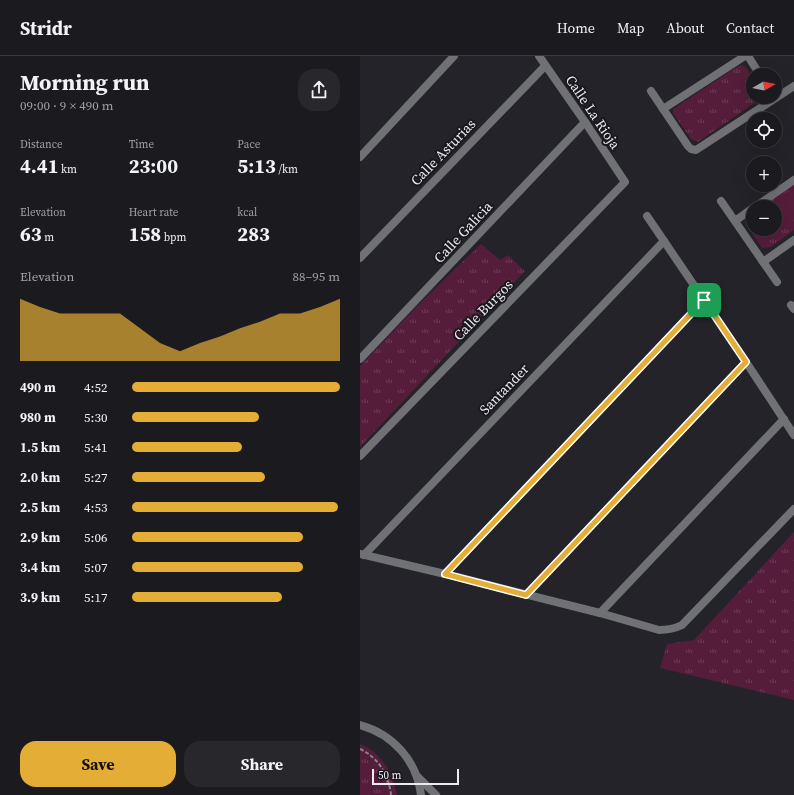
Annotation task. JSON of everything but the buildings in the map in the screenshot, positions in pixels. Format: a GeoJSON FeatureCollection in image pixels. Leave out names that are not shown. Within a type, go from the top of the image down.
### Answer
{"type":"FeatureCollection","features":[{"type":"Feature","properties":{"kind":"street"},"geometry":{"type":"LineString","coordinates":[[360,157],[454,56]]}},
{"type":"Feature","properties":{"kind":"street","name":"Calle La Rioja"},"geometry":{"type":"LineString","coordinates":[[539,56],[625,182]]}},
{"type":"Feature","properties":{"kind":"street"},"geometry":{"type":"LineString","coordinates":[[663,110],[747,56],[755,68]]}},
{"type":"Feature","properties":{"kind":"street","name":"Calle Asturias"},"geometry":{"type":"LineString","coordinates":[[360,258],[545,66]]}},
{"type":"Feature","properties":{"kind":"street"},"geometry":{"type":"LineString","coordinates":[[782,94],[794,86]]}},
{"type":"Feature","properties":{"kind":"street"},"geometry":{"type":"LineString","coordinates":[[651,91],[688,146],[691,149],[696,150],[766,104]]}},
{"type":"Feature","properties":{"kind":"street","name":"Calle Galicia"},"geometry":{"type":"LineString","coordinates":[[360,359],[585,122]]}},
{"type":"Feature","properties":{"kind":"street"},"geometry":{"type":"LineString","coordinates":[[765,200],[794,180]]}},
{"type":"Feature","properties":{"kind":"street","name":"Calle Burgos"},"geometry":{"type":"LineString","coordinates":[[360,456],[625,182]]}},
{"type":"Feature","properties":{"kind":"street"},"geometry":{"type":"LineString","coordinates":[[721,201],[777,282]]}},
{"type":"Feature","properties":{"kind":"street"},"geometry":{"type":"LineString","coordinates":[[735,221],[746,213]]}},
{"type":"Feature","properties":{"kind":"street"},"geometry":{"type":"LineString","coordinates":[[647,216],[794,435]]}},
{"type":"Feature","properties":{"kind":"street"},"geometry":{"type":"LineString","coordinates":[[763,262],[794,240]]}},
{"type":"Feature","properties":{"kind":"street","name":"Santander"},"geometry":{"type":"LineString","coordinates":[[362,555],[664,241]]}},
{"type":"Feature","properties":{"kind":"street"},"geometry":{"type":"LineString","coordinates":[[445,574],[704,300]]}},
{"type":"Feature","properties":{"kind":"street"},"geometry":{"type":"LineString","coordinates":[[526,595],[746,362]]}},
{"type":"Feature","properties":{"kind":"street"},"geometry":{"type":"LineString","coordinates":[[600,613],[784,419]]}},
{"type":"Feature","properties":{"kind":"street"},"geometry":{"type":"LineString","coordinates":[[362,555],[600,613],[659,630],[669,630],[682,625],[794,509]]}},
{"type":"Feature","properties":{"kind":"street"},"geometry":{"type":"LineString","coordinates":[[360,720],[363,726],[388,738],[406,755],[417,776],[422,795]]}},
{"type":"Feature","properties":{"kind":"street"},"geometry":{"type":"LineString","coordinates":[[417,776],[436,795]]}},
{"type":"Feature","properties":{"kind":"path"},"geometry":{"type":"LineString","coordinates":[[360,749],[372,756],[384,771],[391,789],[391,795]]}},
{"type":"Feature","properties":{"kind":"green space"},"geometry":{"type":"Polygon","coordinates":[[[744,65],[746,68],[746,104],[753,104],[698,142],[691,139],[673,113],[673,109],[738,66],[744,65]]]}},
{"type":"Feature","properties":{"kind":"green space"},"geometry":{"type":"Polygon","coordinates":[[[794,185],[794,230],[771,247],[762,248],[754,236],[782,236],[782,200],[772,200],[794,185]]]}},
{"type":"Feature","properties":{"kind":"green space"},"geometry":{"type":"Polygon","coordinates":[[[791,189],[794,194],[794,219],[782,228],[782,200],[776,200],[791,189]]]}},
{"type":"Feature","properties":{"kind":"green space"},"geometry":{"type":"Polygon","coordinates":[[[481,244],[500,260],[508,255],[525,271],[360,447],[360,366],[418,305],[481,244]]]}},
{"type":"Feature","properties":{"kind":"green space"},"geometry":{"type":"Polygon","coordinates":[[[794,532],[794,700],[660,668],[667,644],[694,640],[794,532]]]}},
{"type":"Feature","properties":{"kind":"green space"},"geometry":{"type":"Polygon","coordinates":[[[360,744],[375,753],[386,766],[393,778],[397,795],[360,795],[360,744]]]}},
{"type":"Feature","properties":{"kind":"route"},"geometry":{"type":"LineString","coordinates":[[704,300],[746,362],[526,595],[445,574],[577,434],[704,300]]}}]}
